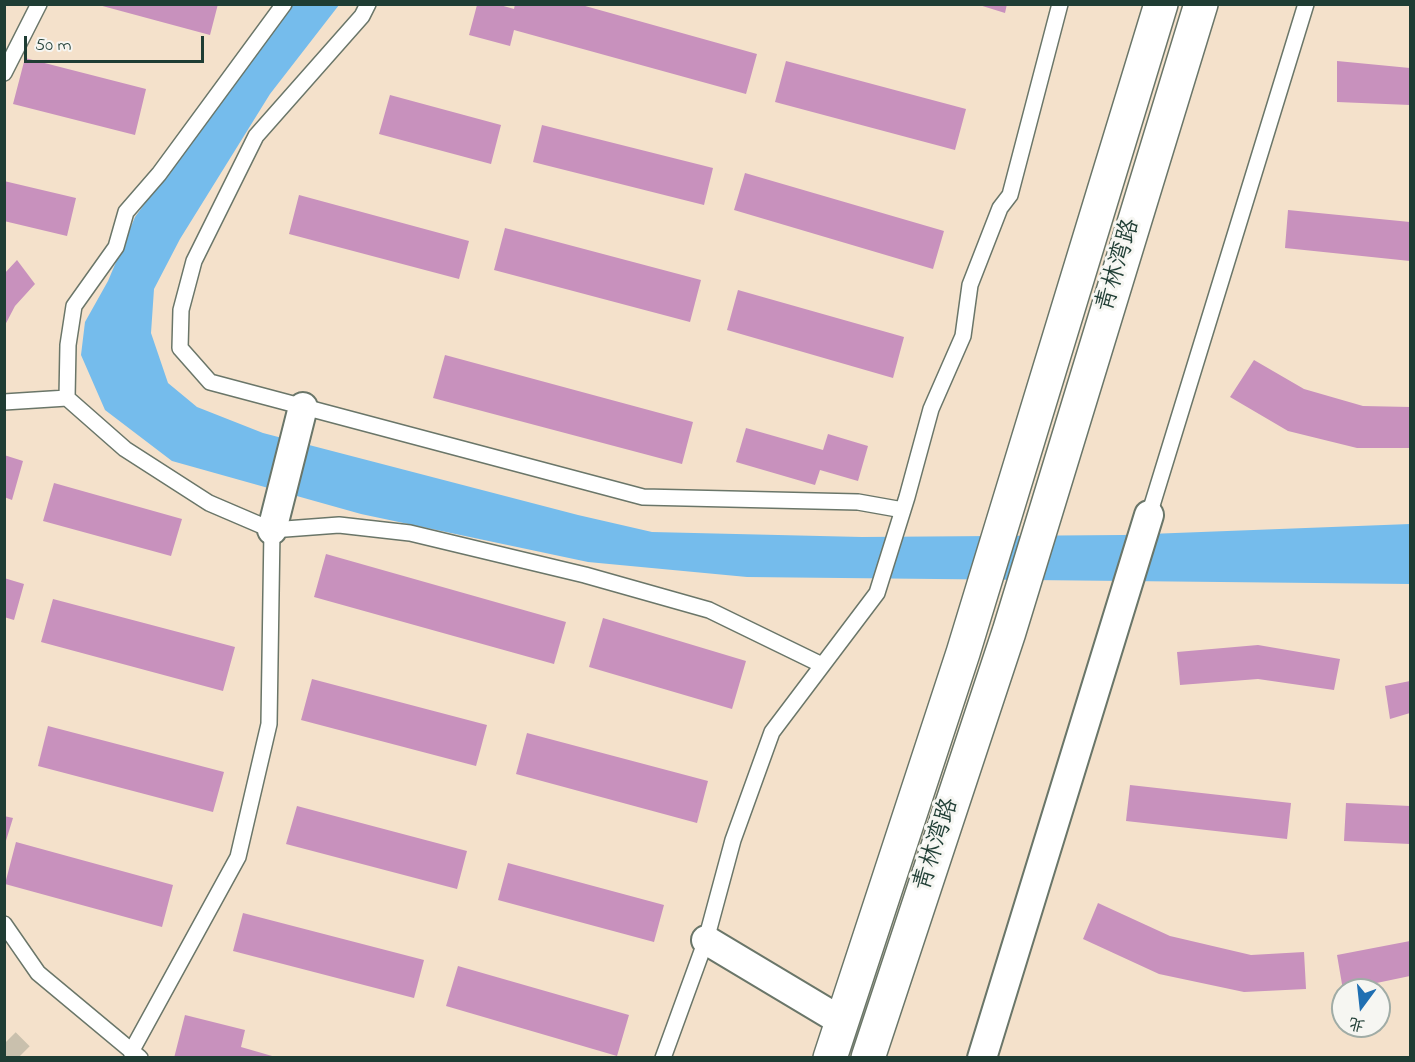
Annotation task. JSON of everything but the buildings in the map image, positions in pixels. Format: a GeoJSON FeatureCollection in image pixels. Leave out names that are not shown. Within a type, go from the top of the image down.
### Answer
{"type":"FeatureCollection","features":[{"type":"Feature","properties":{"kind":"main road","name":"青林湾路"},"geometry":{"type":"LineString","coordinates":[[830,1058],[963,653],[1161,4]]}},
{"type":"Feature","properties":{"kind":"main road","name":"青林湾路"},"geometry":{"type":"LineString","coordinates":[[868,1058],[1009,632],[1039,527],[1201,4]]}},
{"type":"Feature","properties":{"kind":"street"},"geometry":{"type":"LineString","coordinates":[[272,531],[302,414]]}},
{"type":"Feature","properties":{"kind":"street"},"geometry":{"type":"LineString","coordinates":[[982,1058],[1149,515]]}},
{"type":"Feature","properties":{"kind":"street"},"geometry":{"type":"LineString","coordinates":[[706,940],[843,1022]]}},
{"type":"Feature","properties":{"kind":"lane"},"geometry":{"type":"LineString","coordinates":[[4,73],[39,4]]}},
{"type":"Feature","properties":{"kind":"lane"},"geometry":{"type":"LineString","coordinates":[[67,398],[68,345],[74,306],[116,247],[126,212],[159,174],[284,4]]}},
{"type":"Feature","properties":{"kind":"lane"},"geometry":{"type":"LineString","coordinates":[[368,4],[362,16],[256,136],[194,261],[181,310],[180,348],[210,382],[302,414],[643,497],[858,502],[901,515]]}},
{"type":"Feature","properties":{"kind":"lane"},"geometry":{"type":"LineString","coordinates":[[663,1058],[706,940],[733,840],[772,732],[877,593],[931,409],[963,336],[970,285],[1000,208],[1010,195],[1060,4]]}},
{"type":"Feature","properties":{"kind":"lane"},"geometry":{"type":"LineString","coordinates":[[1149,515],[1306,4]]}},
{"type":"Feature","properties":{"kind":"lane"},"geometry":{"type":"LineString","coordinates":[[4,402],[67,398],[125,450],[209,503],[272,531],[339,525],[410,533],[585,574],[709,610],[822,665]]}},
{"type":"Feature","properties":{"kind":"lane"},"geometry":{"type":"LineString","coordinates":[[4,924],[38,973],[136,1055],[238,857],[270,724],[272,531]]}},
{"type":"Feature","properties":{"kind":"water"},"geometry":{"type":"Polygon","coordinates":[[[290,5],[339,5],[270,94],[180,239],[154,289],[151,333],[168,383],[197,407],[263,433],[652,532],[862,537],[1123,535],[1410,524],[1410,584],[747,577],[588,562],[361,514],[172,461],[105,410],[81,355],[85,322],[108,281],[135,217],[290,5]]]}},
{"type":"Feature","properties":{"kind":"tunnel"},"geometry":{"type":"LineString","coordinates":[[4,1044],[18,1058]]}}]}
